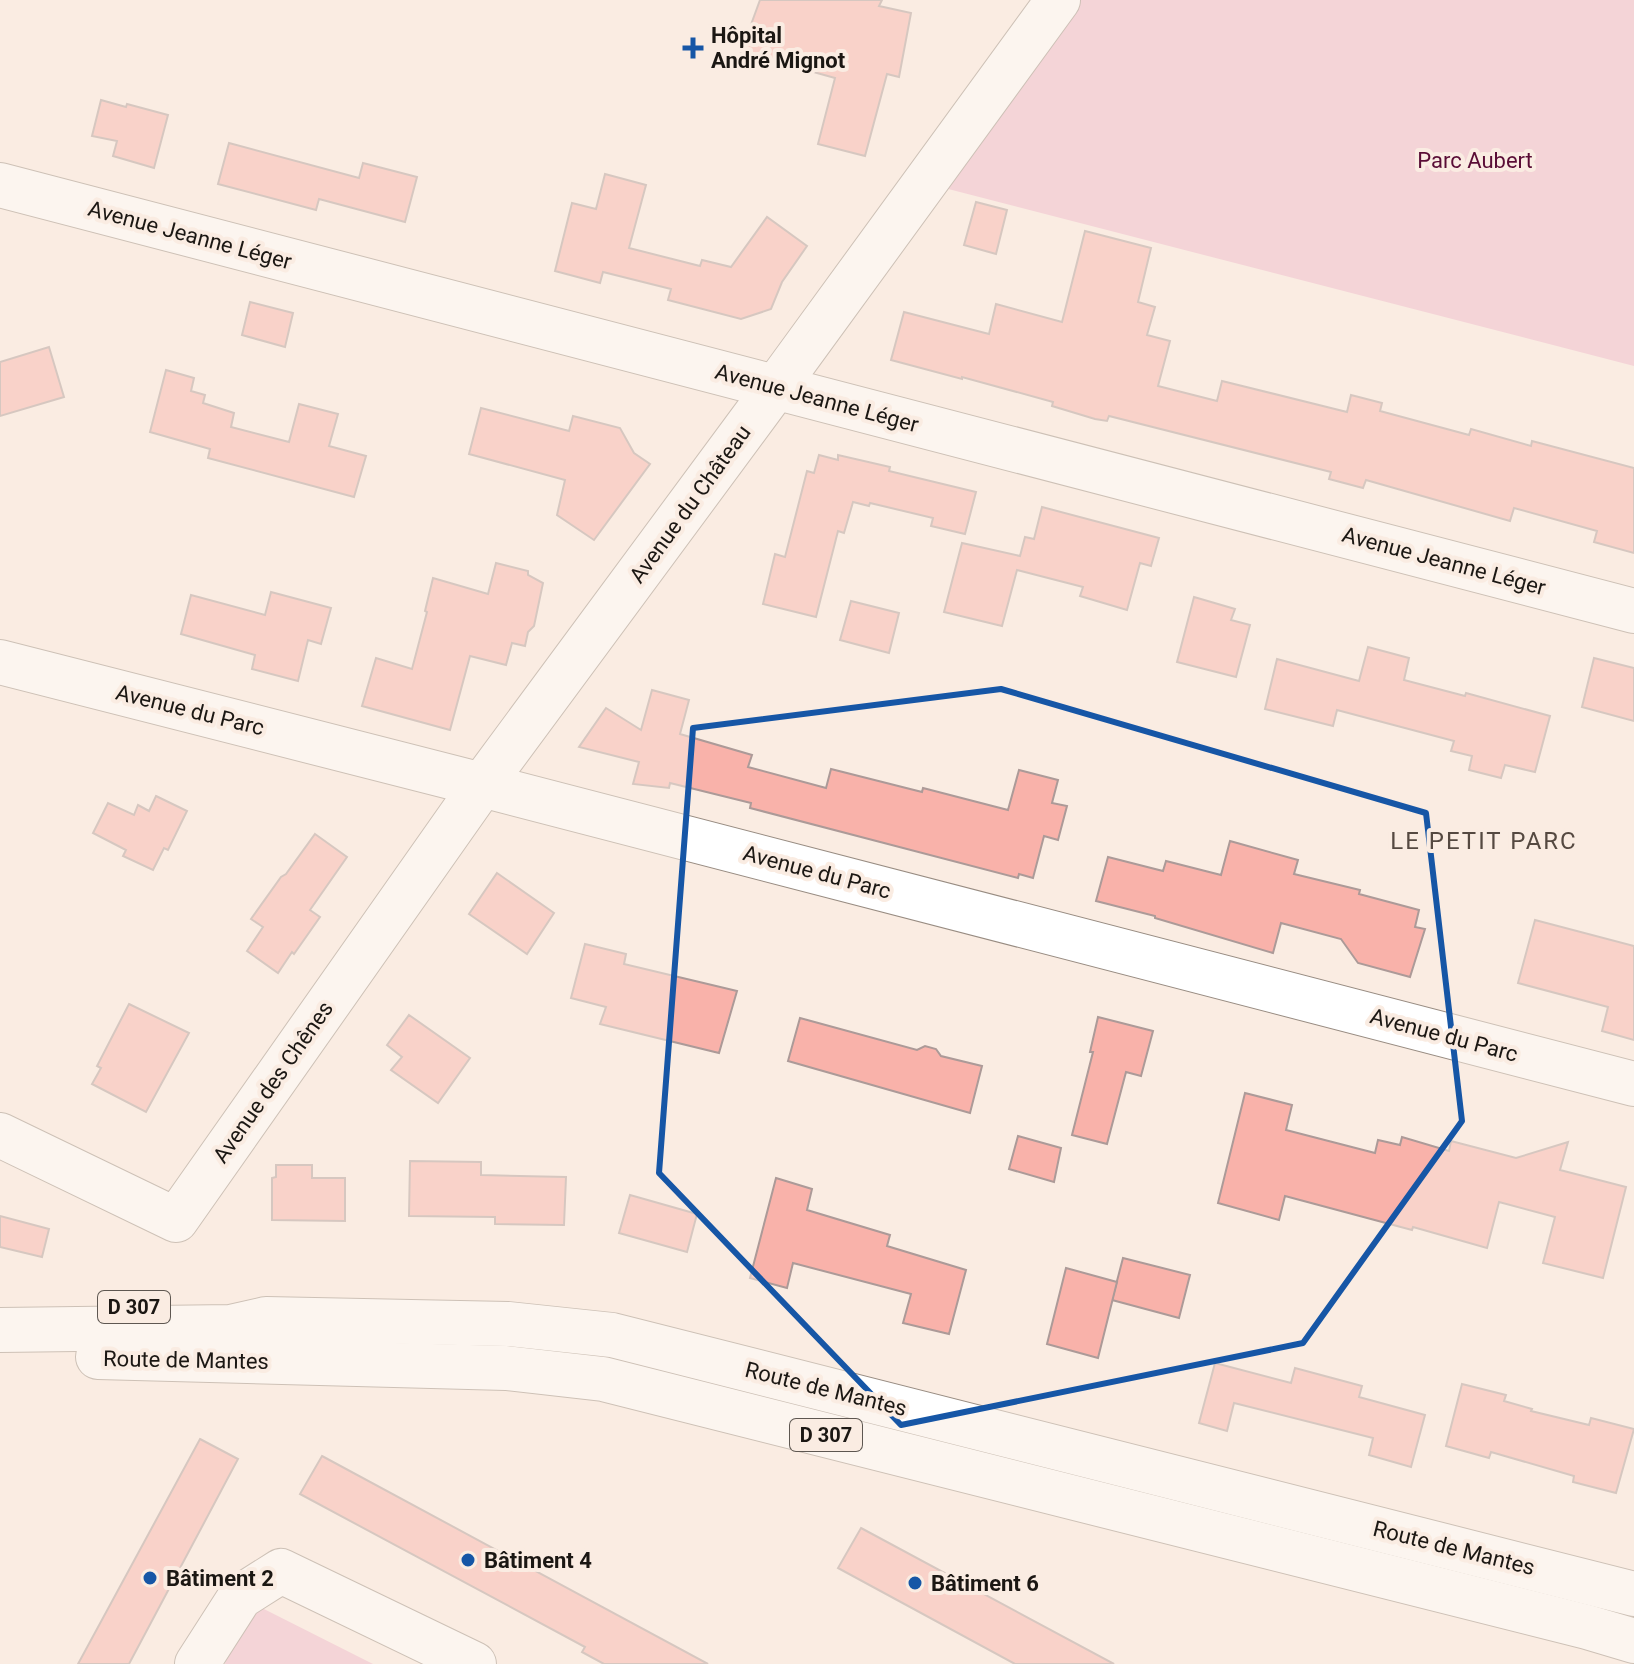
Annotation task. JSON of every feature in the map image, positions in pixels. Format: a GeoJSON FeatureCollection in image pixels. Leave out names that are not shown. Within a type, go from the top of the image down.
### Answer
{"type":"FeatureCollection","features":[{"type":"Feature","properties":{"kind":"street","name":"Avenue du Château"},"geometry":{"type":"LineString","coordinates":[[482,785],[1058,0]]}},
{"type":"Feature","properties":{"kind":"street","name":"Avenue Jeanne Léger"},"geometry":{"type":"LineString","coordinates":[[0,185],[1634,611]]}},
{"type":"Feature","properties":{"kind":"street","name":"Avenue du Parc"},"geometry":{"type":"LineString","coordinates":[[0,662],[1634,1084]]}},
{"type":"Feature","properties":{"kind":"street","name":"Avenue des Chênes"},"geometry":{"type":"LineString","coordinates":[[0,1135],[176,1220],[482,785]]}},
{"type":"Feature","properties":{"kind":"street","name":"D 307"},"geometry":{"type":"LineString","coordinates":[[0,1304],[231,1309],[266,1319]]}},
{"type":"Feature","properties":{"kind":"street","name":"Route de Mantes"},"geometry":{"type":"LineString","coordinates":[[0,1330],[231,1327],[266,1319],[508,1324],[612,1335],[1634,1594]]}},
{"type":"Feature","properties":{"kind":"street","name":"Route de Mantes"},"geometry":{"type":"LineString","coordinates":[[0,1355],[506,1368],[603,1379],[1634,1641]]}},
{"type":"Feature","properties":{"kind":"street"},"geometry":{"type":"LineString","coordinates":[[197,1664],[240,1597],[281,1571],[474,1664]]}},
{"type":"Feature","properties":{"kind":"highlighted area"},"geometry":{"type":"Polygon","coordinates":[[[1001,689],[1426,813],[1462,1121],[1303,1343],[901,1425],[659,1173],[693,728],[1001,689]]]}},
{"type":"Feature","properties":{"kind":"green space","name":"Parc Aubert"},"geometry":{"type":"Polygon","coordinates":[[[1038,0],[1634,0],[1634,366],[925,183],[1038,0]]]}},
{"type":"Feature","properties":{"kind":"green space"},"geometry":{"type":"Polygon","coordinates":[[[240,1597],[373,1664],[225,1664],[240,1597]]]}},
{"type":"Feature","properties":{"kind":"building"},"geometry":{"type":"Polygon","coordinates":[[[760,0],[882,0],[879,6],[911,13],[899,77],[887,74],[865,156],[818,144],[835,78],[741,52],[760,0]]]}},
{"type":"Feature","properties":{"kind":"building"},"geometry":{"type":"Polygon","coordinates":[[[101,100],[168,115],[154,168],[113,156],[117,141],[92,136],[101,100]]]}},
{"type":"Feature","properties":{"kind":"building"},"geometry":{"type":"Polygon","coordinates":[[[229,143],[359,178],[363,163],[417,177],[405,222],[319,199],[316,210],[218,184],[229,143]]]}},
{"type":"Feature","properties":{"kind":"building"},"geometry":{"type":"Polygon","coordinates":[[[605,174],[646,185],[629,248],[700,266],[702,260],[731,267],[767,217],[807,246],[782,282],[771,309],[741,319],[668,300],[671,289],[603,272],[600,283],[555,271],[572,203],[596,209],[605,174]]]}},
{"type":"Feature","properties":{"kind":"building"},"geometry":{"type":"Polygon","coordinates":[[[976,202],[1007,210],[996,254],[964,245],[976,202]]]}},
{"type":"Feature","properties":{"kind":"building"},"geometry":{"type":"Polygon","coordinates":[[[1085,231],[1151,248],[1138,302],[1155,307],[1147,335],[1170,341],[1158,386],[1217,401],[1222,381],[1347,412],[1351,395],[1382,403],[1380,411],[1469,435],[1471,429],[1531,446],[1532,441],[1634,468],[1634,553],[1594,542],[1597,531],[1514,508],[1510,521],[1366,480],[1363,488],[1329,479],[1331,472],[1109,416],[1107,421],[1095,419],[1052,406],[1053,402],[891,360],[904,312],[989,334],[996,304],[1062,322],[1085,231]]]}},
{"type":"Feature","properties":{"kind":"building"},"geometry":{"type":"Polygon","coordinates":[[[250,302],[293,313],[285,347],[242,335],[250,302]]]}},
{"type":"Feature","properties":{"kind":"building"},"geometry":{"type":"Polygon","coordinates":[[[49,347],[64,397],[0,416],[0,362],[49,347]]]}},
{"type":"Feature","properties":{"kind":"building"},"geometry":{"type":"Polygon","coordinates":[[[166,370],[194,378],[191,391],[205,395],[203,403],[234,413],[231,427],[289,442],[299,404],[338,414],[329,446],[366,456],[354,497],[208,458],[210,449],[150,432],[166,370]]]}},
{"type":"Feature","properties":{"kind":"building"},"geometry":{"type":"Polygon","coordinates":[[[481,408],[569,431],[573,416],[620,428],[634,453],[650,464],[594,540],[557,515],[565,480],[469,454],[481,408]]]}},
{"type":"Feature","properties":{"kind":"building"},"geometry":{"type":"Polygon","coordinates":[[[819,455],[838,460],[838,455],[890,467],[889,471],[976,492],[965,534],[931,526],[933,518],[853,502],[844,533],[838,531],[816,617],[763,604],[775,554],[785,557],[807,471],[814,473],[819,455]]]}},
{"type":"Feature","properties":{"kind":"building"},"geometry":{"type":"Polygon","coordinates":[[[1042,507],[1159,538],[1151,566],[1140,563],[1127,610],[1080,596],[1083,587],[1017,570],[1002,626],[944,612],[962,543],[1020,556],[1025,537],[1034,539],[1042,507]]]}},
{"type":"Feature","properties":{"kind":"building"},"geometry":{"type":"Polygon","coordinates":[[[496,563],[528,571],[528,575],[543,583],[534,626],[528,632],[525,646],[512,643],[506,665],[470,656],[450,730],[362,706],[376,658],[412,669],[433,578],[488,594],[496,563]]]}},
{"type":"Feature","properties":{"kind":"building"},"geometry":{"type":"Polygon","coordinates":[[[271,592],[331,608],[321,644],[308,640],[298,681],[252,669],[255,655],[181,634],[191,595],[265,615],[271,592]]]}},
{"type":"Feature","properties":{"kind":"building"},"geometry":{"type":"Polygon","coordinates":[[[1194,597],[1235,609],[1231,620],[1250,625],[1236,677],[1177,662],[1194,597]]]}},
{"type":"Feature","properties":{"kind":"building"},"geometry":{"type":"Polygon","coordinates":[[[851,601],[899,613],[889,653],[840,640],[851,601]]]}},
{"type":"Feature","properties":{"kind":"building"},"geometry":{"type":"Polygon","coordinates":[[[1368,647],[1409,658],[1404,680],[1550,716],[1535,772],[1505,765],[1501,778],[1469,770],[1472,756],[1451,751],[1454,741],[1337,710],[1333,726],[1265,709],[1277,659],[1359,681],[1368,647]]]}},
{"type":"Feature","properties":{"kind":"building"},"geometry":{"type":"Polygon","coordinates":[[[1594,658],[1634,668],[1634,721],[1582,707],[1594,658]]]}},
{"type":"Feature","properties":{"kind":"building"},"geometry":{"type":"Polygon","coordinates":[[[652,690],[689,700],[680,734],[752,755],[748,767],[826,788],[831,769],[1008,810],[1019,770],[1058,780],[1052,803],[1067,806],[1058,840],[1044,836],[1033,878],[1019,874],[1018,878],[750,808],[751,803],[670,783],[669,788],[633,784],[639,762],[579,747],[606,708],[641,730],[652,690]]]}},
{"type":"Feature","properties":{"kind":"building"},"geometry":{"type":"Polygon","coordinates":[[[156,796],[187,811],[168,850],[164,848],[153,870],[123,856],[126,850],[93,833],[108,803],[134,815],[138,805],[149,811],[156,796]]]}},
{"type":"Feature","properties":{"kind":"building"},"geometry":{"type":"Polygon","coordinates":[[[315,834],[347,857],[310,910],[320,917],[278,973],[247,951],[263,927],[251,919],[315,834]]]}},
{"type":"Feature","properties":{"kind":"building"},"geometry":{"type":"Polygon","coordinates":[[[1230,841],[1298,860],[1294,874],[1360,890],[1359,894],[1419,910],[1415,927],[1425,929],[1410,977],[1358,963],[1341,939],[1281,923],[1273,953],[1096,901],[1108,857],[1163,871],[1166,861],[1221,875],[1230,841]]]}},
{"type":"Feature","properties":{"kind":"building"},"geometry":{"type":"Polygon","coordinates":[[[497,873],[554,913],[527,954],[469,914],[497,873]]]}},
{"type":"Feature","properties":{"kind":"building"},"geometry":{"type":"Polygon","coordinates":[[[1535,920],[1634,946],[1634,1040],[1602,1031],[1608,1007],[1518,983],[1535,920]]]}},
{"type":"Feature","properties":{"kind":"building"},"geometry":{"type":"Polygon","coordinates":[[[585,944],[626,954],[624,964],[737,991],[719,1053],[600,1024],[606,1007],[571,998],[585,944]]]}},
{"type":"Feature","properties":{"kind":"building"},"geometry":{"type":"Polygon","coordinates":[[[129,1004],[189,1033],[146,1112],[92,1084],[101,1068],[97,1066],[129,1004]]]}},
{"type":"Feature","properties":{"kind":"building"},"geometry":{"type":"Polygon","coordinates":[[[409,1015],[470,1058],[438,1103],[391,1070],[402,1057],[387,1045],[409,1015]]]}},
{"type":"Feature","properties":{"kind":"building"},"geometry":{"type":"Polygon","coordinates":[[[1098,1017],[1153,1031],[1141,1076],[1126,1072],[1107,1144],[1072,1135],[1093,1052],[1090,1052],[1098,1017]]]}},
{"type":"Feature","properties":{"kind":"building"},"geometry":{"type":"Polygon","coordinates":[[[800,1018],[917,1050],[925,1046],[936,1049],[941,1056],[982,1066],[970,1113],[788,1061],[800,1018]]]}},
{"type":"Feature","properties":{"kind":"building"},"geometry":{"type":"Polygon","coordinates":[[[1245,1093],[1292,1105],[1286,1130],[1375,1153],[1378,1140],[1400,1145],[1402,1137],[1449,1151],[1451,1141],[1516,1158],[1568,1142],[1560,1170],[1626,1187],[1603,1278],[1543,1263],[1555,1217],[1499,1202],[1487,1248],[1285,1196],[1279,1220],[1218,1203],[1245,1093]]]}},
{"type":"Feature","properties":{"kind":"building"},"geometry":{"type":"Polygon","coordinates":[[[1018,1136],[1061,1148],[1054,1182],[1009,1169],[1018,1136]]]}},
{"type":"Feature","properties":{"kind":"building"},"geometry":{"type":"Polygon","coordinates":[[[410,1161],[481,1162],[481,1175],[566,1177],[564,1225],[495,1224],[495,1217],[409,1216],[410,1161]]]}},
{"type":"Feature","properties":{"kind":"building"},"geometry":{"type":"Polygon","coordinates":[[[276,1165],[312,1165],[312,1178],[345,1178],[345,1221],[272,1220],[272,1178],[276,1177],[276,1165]]]}},
{"type":"Feature","properties":{"kind":"building"},"geometry":{"type":"Polygon","coordinates":[[[776,1178],[812,1189],[807,1210],[890,1235],[887,1246],[966,1270],[949,1334],[903,1323],[911,1294],[793,1263],[787,1288],[750,1278],[776,1178]]]}},
{"type":"Feature","properties":{"kind":"building"},"geometry":{"type":"Polygon","coordinates":[[[630,1195],[697,1214],[687,1252],[619,1233],[630,1195]]]}},
{"type":"Feature","properties":{"kind":"building"},"geometry":{"type":"Polygon","coordinates":[[[0,1216],[49,1229],[42,1257],[0,1247],[0,1216]]]}},
{"type":"Feature","properties":{"kind":"building"},"geometry":{"type":"Polygon","coordinates":[[[1123,1258],[1190,1275],[1179,1318],[1112,1300],[1123,1258]]]}},
{"type":"Feature","properties":{"kind":"building"},"geometry":{"type":"Polygon","coordinates":[[[1066,1268],[1117,1282],[1098,1358],[1047,1344],[1066,1268]]]}},
{"type":"Feature","properties":{"kind":"building"},"geometry":{"type":"Polygon","coordinates":[[[1215,1363],[1291,1383],[1295,1368],[1362,1386],[1359,1397],[1425,1415],[1411,1467],[1369,1455],[1373,1438],[1234,1403],[1227,1431],[1199,1423],[1215,1363]]]}},
{"type":"Feature","properties":{"kind":"building"},"geometry":{"type":"Polygon","coordinates":[[[1462,1384],[1506,1395],[1504,1401],[1531,1411],[1589,1425],[1591,1418],[1634,1429],[1616,1493],[1573,1482],[1574,1476],[1491,1452],[1489,1458],[1446,1446],[1462,1384]]]}},
{"type":"Feature","properties":{"kind":"building","name":"Bâtiment 2"},"geometry":{"type":"Polygon","coordinates":[[[200,1439],[238,1459],[129,1664],[78,1664],[200,1439]]]}},
{"type":"Feature","properties":{"kind":"building","name":"Bâtiment 4"},"geometry":{"type":"Polygon","coordinates":[[[322,1456],[708,1664],[604,1664],[582,1652],[585,1647],[300,1494],[322,1456]]]}},
{"type":"Feature","properties":{"kind":"building","name":"Bâtiment 6"},"geometry":{"type":"Polygon","coordinates":[[[861,1528],[1114,1664],[1015,1664],[838,1568],[861,1528]]]}},
{"type":"Feature","properties":{"kind":"place","name":"Hôpital André Mignot"},"geometry":{"type":"Point","coordinates":[693,48]}},
{"type":"Feature","properties":{"kind":"place","name":"Bâtiment 4"},"geometry":{"type":"Point","coordinates":[468,1560]}},
{"type":"Feature","properties":{"kind":"place","name":"Bâtiment 2"},"geometry":{"type":"Point","coordinates":[150,1578]}},
{"type":"Feature","properties":{"kind":"place","name":"Bâtiment 6"},"geometry":{"type":"Point","coordinates":[915,1583]}},
{"type":"Feature","properties":{"kind":"district","name":"LE PETIT PARC"},"geometry":{"type":"Point","coordinates":[1484,841]}}]}
